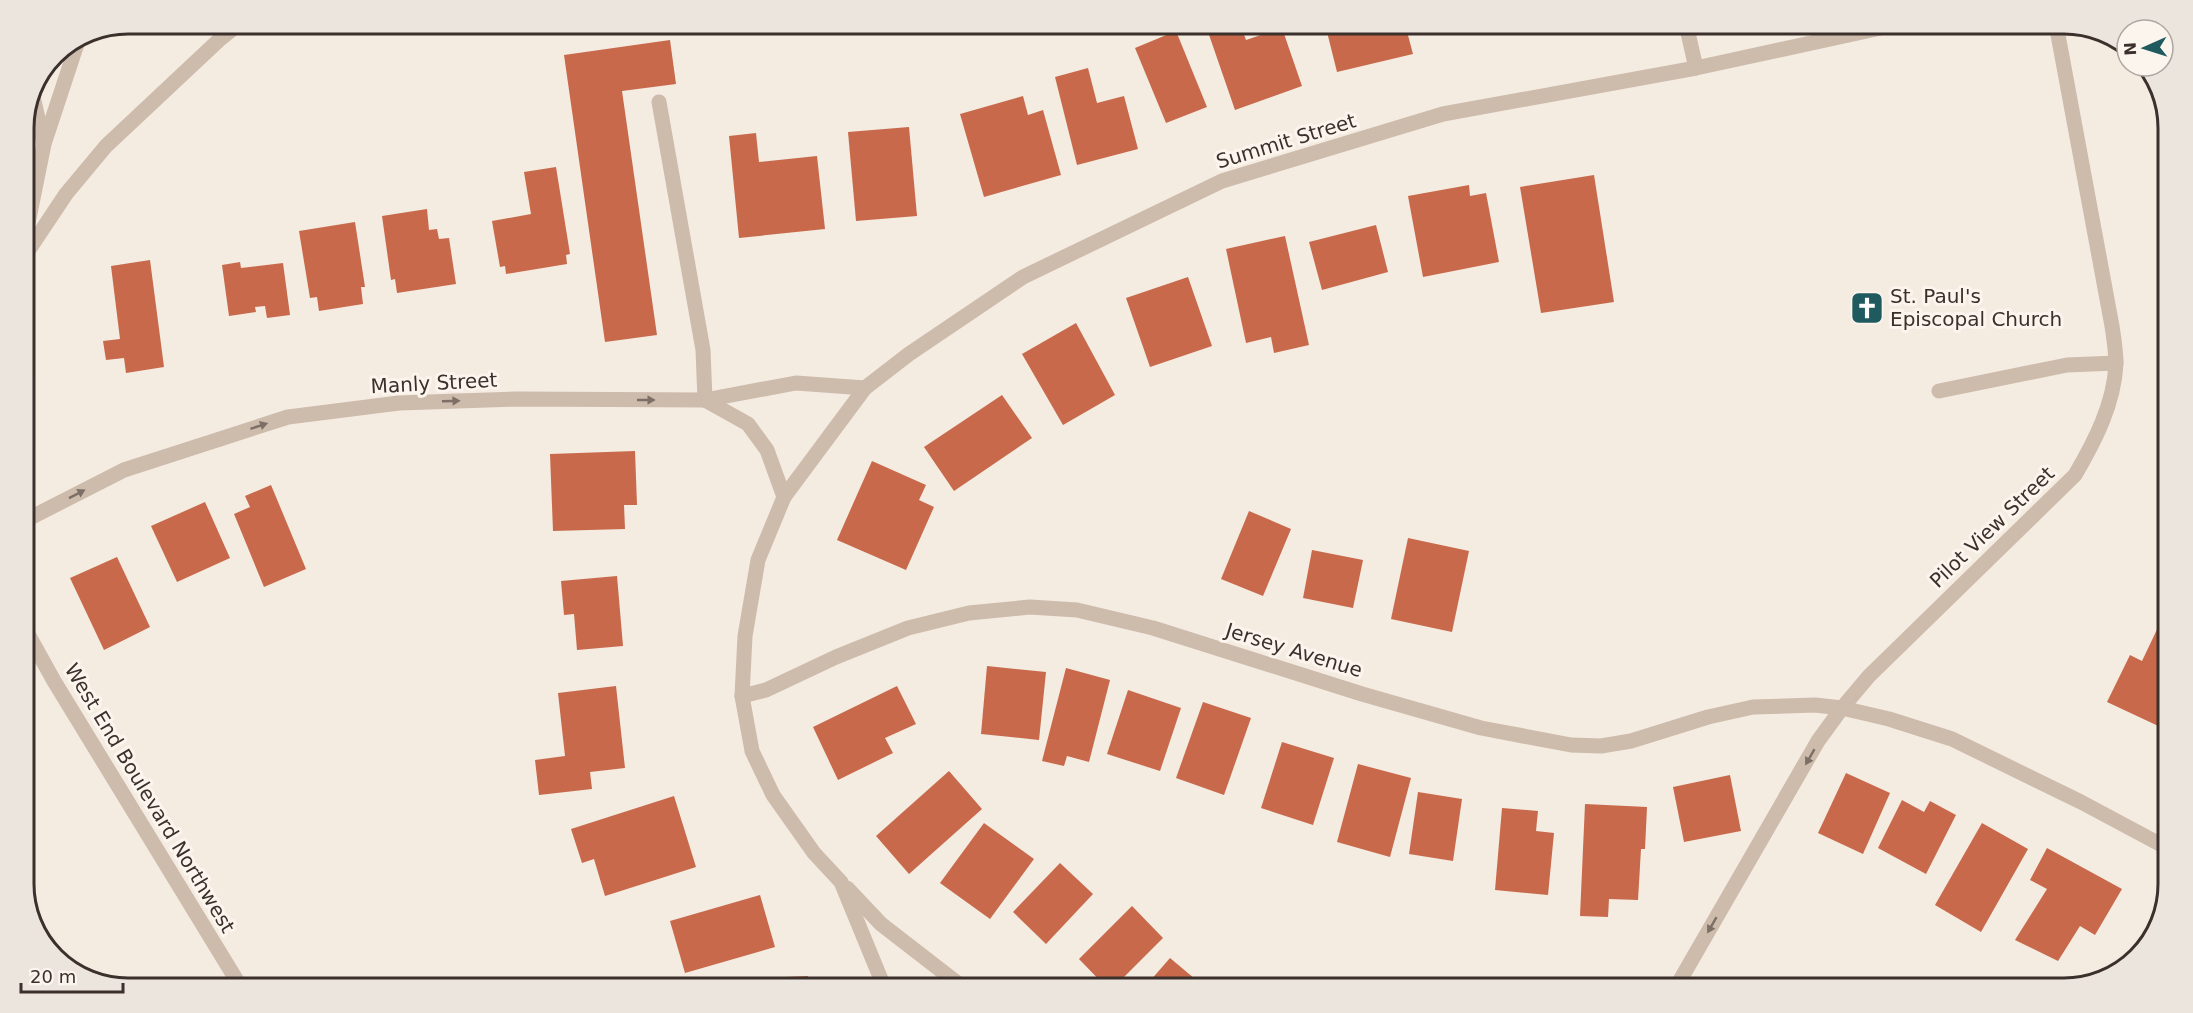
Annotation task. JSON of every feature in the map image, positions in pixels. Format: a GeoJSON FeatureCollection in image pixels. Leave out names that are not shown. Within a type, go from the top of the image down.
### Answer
{"type":"FeatureCollection","features":[{"type":"Feature","properties":{"kind":"street"},"geometry":{"type":"LineString","coordinates":[[35,239],[66,194],[106,146],[226,34]]}},
{"type":"Feature","properties":{"kind":"street"},"geometry":{"type":"LineString","coordinates":[[1688,34],[1696,68]]}},
{"type":"Feature","properties":{"kind":"street","name":"Summit Street"},"geometry":{"type":"LineString","coordinates":[[881,979],[841,882],[814,853],[773,795],[752,751],[742,696],[745,636],[758,560],[784,497],[865,388],[909,354],[1023,277],[1222,181],[1443,114],[1696,68],[1853,34]]}},
{"type":"Feature","properties":{"kind":"street","name":"Pilot View Street"},"geometry":{"type":"LineString","coordinates":[[1681,979],[1818,741],[1842,708],[1869,676],[2075,475],[2094,444],[2111,398],[2116,363],[2110,316],[2058,34]]}},
{"type":"Feature","properties":{"kind":"street"},"geometry":{"type":"LineString","coordinates":[[35,189],[44,144],[74,53]]}},
{"type":"Feature","properties":{"kind":"street"},"geometry":{"type":"LineString","coordinates":[[659,102],[703,350],[705,400],[748,424],[767,450],[784,497]]}},
{"type":"Feature","properties":{"kind":"street"},"geometry":{"type":"LineString","coordinates":[[37,112],[44,144]]}},
{"type":"Feature","properties":{"kind":"street"},"geometry":{"type":"LineString","coordinates":[[1939,392],[2067,365],[2116,363]]}},
{"type":"Feature","properties":{"kind":"street","name":"Manly Street"},"geometry":{"type":"LineString","coordinates":[[35,514],[124,470],[288,417],[399,403],[517,399],[705,400],[796,383],[865,388]]}},
{"type":"Feature","properties":{"kind":"street","name":"Jersey Avenue"},"geometry":{"type":"LineString","coordinates":[[742,696],[766,690],[836,657],[908,628],[969,613],[1030,607],[1077,610],[1153,628],[1362,694],[1481,728],[1571,745],[1601,746],[1631,741],[1708,717],[1753,707],[1815,705],[1842,708],[1889,719],[1952,739],[2081,802],[2158,843]]}},
{"type":"Feature","properties":{"kind":"street","name":"West End Boulevard Northwest"},"geometry":{"type":"LineString","coordinates":[[35,647],[236,979]]}},
{"type":"Feature","properties":{"kind":"street"},"geometry":{"type":"LineString","coordinates":[[841,882],[881,924],[952,979]]}},
{"type":"Feature","properties":{"kind":"building"},"geometry":{"type":"Polygon","coordinates":[[[1169,34],[1177,34],[1207,107],[1166,123],[1135,48],[1169,34]]]}},
{"type":"Feature","properties":{"kind":"building"},"geometry":{"type":"Polygon","coordinates":[[[1209,34],[1244,34],[1246,40],[1264,34],[1284,34],[1302,86],[1235,110],[1209,34]]]}},
{"type":"Feature","properties":{"kind":"building"},"geometry":{"type":"Polygon","coordinates":[[[1328,34],[1408,34],[1413,54],[1337,72],[1328,34]]]}},
{"type":"Feature","properties":{"kind":"building"},"geometry":{"type":"Polygon","coordinates":[[[670,40],[676,84],[622,91],[657,335],[605,342],[564,55],[670,40]]]}},
{"type":"Feature","properties":{"kind":"building"},"geometry":{"type":"Polygon","coordinates":[[[1088,68],[1097,103],[1124,96],[1138,149],[1077,165],[1055,77],[1088,68]]]}},
{"type":"Feature","properties":{"kind":"building"},"geometry":{"type":"Polygon","coordinates":[[[1023,96],[1028,115],[1043,110],[1061,175],[984,197],[960,114],[1023,96]]]}},
{"type":"Feature","properties":{"kind":"building"},"geometry":{"type":"Polygon","coordinates":[[[909,127],[917,216],[856,221],[848,132],[909,127]]]}},
{"type":"Feature","properties":{"kind":"building"},"geometry":{"type":"Polygon","coordinates":[[[756,133],[759,162],[817,156],[825,229],[739,238],[729,136],[756,133]]]}},
{"type":"Feature","properties":{"kind":"building"},"geometry":{"type":"Polygon","coordinates":[[[556,167],[570,254],[566,255],[567,264],[506,274],[505,266],[500,267],[492,221],[531,214],[524,172],[556,167]]]}},
{"type":"Feature","properties":{"kind":"building"},"geometry":{"type":"Polygon","coordinates":[[[1594,175],[1614,302],[1541,313],[1520,187],[1594,175]]]}},
{"type":"Feature","properties":{"kind":"building"},"geometry":{"type":"Polygon","coordinates":[[[1469,185],[1470,196],[1486,193],[1499,262],[1423,277],[1408,196],[1469,185]]]}},
{"type":"Feature","properties":{"kind":"building"},"geometry":{"type":"Polygon","coordinates":[[[427,209],[429,230],[437,229],[439,239],[449,238],[456,284],[397,293],[395,279],[391,280],[382,216],[427,209]]]}},
{"type":"Feature","properties":{"kind":"building"},"geometry":{"type":"Polygon","coordinates":[[[355,222],[365,287],[361,287],[363,304],[319,311],[317,297],[310,298],[299,231],[355,222]]]}},
{"type":"Feature","properties":{"kind":"building"},"geometry":{"type":"Polygon","coordinates":[[[1376,225],[1388,272],[1322,290],[1309,242],[1376,225]]]}},
{"type":"Feature","properties":{"kind":"building"},"geometry":{"type":"Polygon","coordinates":[[[1285,236],[1309,345],[1274,353],[1271,337],[1246,343],[1226,249],[1285,236]]]}},
{"type":"Feature","properties":{"kind":"building"},"geometry":{"type":"Polygon","coordinates":[[[150,260],[164,367],[126,373],[124,358],[106,360],[103,341],[120,339],[111,266],[150,260]]]}},
{"type":"Feature","properties":{"kind":"building"},"geometry":{"type":"Polygon","coordinates":[[[240,262],[241,268],[283,263],[290,315],[267,318],[265,306],[255,307],[256,312],[229,316],[222,265],[240,262]]]}},
{"type":"Feature","properties":{"kind":"building"},"geometry":{"type":"Polygon","coordinates":[[[1188,277],[1212,346],[1150,367],[1126,298],[1188,277]]]}},
{"type":"Feature","properties":{"kind":"building"},"geometry":{"type":"Polygon","coordinates":[[[1076,323],[1115,395],[1063,425],[1022,354],[1076,323]]]}},
{"type":"Feature","properties":{"kind":"building"},"geometry":{"type":"Polygon","coordinates":[[[1002,395],[1032,438],[954,491],[924,447],[1002,395]]]}},
{"type":"Feature","properties":{"kind":"building"},"geometry":{"type":"Polygon","coordinates":[[[635,451],[637,505],[624,505],[625,529],[553,531],[550,454],[635,451]]]}},
{"type":"Feature","properties":{"kind":"building"},"geometry":{"type":"Polygon","coordinates":[[[872,461],[926,485],[919,500],[934,507],[906,570],[837,540],[872,461]]]}},
{"type":"Feature","properties":{"kind":"building"},"geometry":{"type":"Polygon","coordinates":[[[271,485],[306,569],[264,587],[234,514],[250,507],[245,496],[271,485]]]}},
{"type":"Feature","properties":{"kind":"building"},"geometry":{"type":"Polygon","coordinates":[[[205,502],[230,558],[177,582],[151,526],[205,502]]]}},
{"type":"Feature","properties":{"kind":"building"},"geometry":{"type":"Polygon","coordinates":[[[1249,511],[1291,529],[1263,596],[1221,579],[1249,511]]]}},
{"type":"Feature","properties":{"kind":"building"},"geometry":{"type":"Polygon","coordinates":[[[1408,538],[1469,551],[1452,632],[1391,619],[1408,538]]]}},
{"type":"Feature","properties":{"kind":"building"},"geometry":{"type":"Polygon","coordinates":[[[1312,550],[1363,560],[1353,608],[1303,598],[1312,550]]]}},
{"type":"Feature","properties":{"kind":"building"},"geometry":{"type":"Polygon","coordinates":[[[117,557],[150,627],[104,650],[70,578],[117,557]]]}},
{"type":"Feature","properties":{"kind":"building"},"geometry":{"type":"Polygon","coordinates":[[[617,576],[623,646],[577,650],[574,614],[564,615],[561,581],[617,576]]]}},
{"type":"Feature","properties":{"kind":"building"},"geometry":{"type":"Polygon","coordinates":[[[2158,627],[2158,726],[2107,702],[2130,655],[2142,661],[2158,627]]]}},
{"type":"Feature","properties":{"kind":"building"},"geometry":{"type":"Polygon","coordinates":[[[987,666],[1046,672],[1039,740],[981,734],[987,666]]]}},
{"type":"Feature","properties":{"kind":"building"},"geometry":{"type":"Polygon","coordinates":[[[1066,668],[1110,680],[1089,762],[1067,756],[1064,766],[1042,761],[1066,668]]]}},
{"type":"Feature","properties":{"kind":"building"},"geometry":{"type":"Polygon","coordinates":[[[616,686],[625,768],[590,772],[592,789],[539,795],[535,760],[565,756],[558,693],[616,686]]]}},
{"type":"Feature","properties":{"kind":"building"},"geometry":{"type":"Polygon","coordinates":[[[897,686],[916,724],[885,738],[893,753],[838,780],[813,727],[897,686]]]}},
{"type":"Feature","properties":{"kind":"building"},"geometry":{"type":"Polygon","coordinates":[[[1128,690],[1181,708],[1160,771],[1107,754],[1128,690]]]}},
{"type":"Feature","properties":{"kind":"building"},"geometry":{"type":"Polygon","coordinates":[[[1203,702],[1251,718],[1224,795],[1176,778],[1203,702]]]}},
{"type":"Feature","properties":{"kind":"building"},"geometry":{"type":"Polygon","coordinates":[[[1282,742],[1334,758],[1313,825],[1261,808],[1282,742]]]}},
{"type":"Feature","properties":{"kind":"building"},"geometry":{"type":"Polygon","coordinates":[[[1358,764],[1411,778],[1390,857],[1337,842],[1358,764]]]}},
{"type":"Feature","properties":{"kind":"building"},"geometry":{"type":"Polygon","coordinates":[[[949,771],[982,809],[909,874],[876,836],[949,771]]]}},
{"type":"Feature","properties":{"kind":"building"},"geometry":{"type":"Polygon","coordinates":[[[1846,773],[1890,793],[1863,854],[1818,833],[1846,773]]]}},
{"type":"Feature","properties":{"kind":"building"},"geometry":{"type":"Polygon","coordinates":[[[1730,775],[1741,831],[1684,842],[1673,787],[1730,775]]]}},
{"type":"Feature","properties":{"kind":"building"},"geometry":{"type":"Polygon","coordinates":[[[1418,792],[1462,799],[1453,861],[1409,854],[1418,792]]]}},
{"type":"Feature","properties":{"kind":"building"},"geometry":{"type":"Polygon","coordinates":[[[674,796],[696,867],[605,896],[594,859],[582,863],[571,829],[674,796]]]}},
{"type":"Feature","properties":{"kind":"building"},"geometry":{"type":"Polygon","coordinates":[[[1902,800],[1924,812],[1930,801],[1956,815],[1926,874],[1878,848],[1902,800]]]}},
{"type":"Feature","properties":{"kind":"building"},"geometry":{"type":"Polygon","coordinates":[[[1585,804],[1647,807],[1645,849],[1641,849],[1638,900],[1609,899],[1608,917],[1580,916],[1585,804]]]}},
{"type":"Feature","properties":{"kind":"building"},"geometry":{"type":"Polygon","coordinates":[[[1502,808],[1538,811],[1536,831],[1554,833],[1548,895],[1495,890],[1502,808]]]}},
{"type":"Feature","properties":{"kind":"building"},"geometry":{"type":"Polygon","coordinates":[[[984,823],[1034,859],[990,919],[940,883],[984,823]]]}},
{"type":"Feature","properties":{"kind":"building"},"geometry":{"type":"Polygon","coordinates":[[[1982,823],[2028,849],[1981,932],[1935,905],[1982,823]]]}},
{"type":"Feature","properties":{"kind":"building"},"geometry":{"type":"Polygon","coordinates":[[[2047,848],[2122,889],[2095,935],[2080,926],[2058,961],[2015,940],[2047,889],[2030,880],[2047,848]]]}},
{"type":"Feature","properties":{"kind":"building"},"geometry":{"type":"Polygon","coordinates":[[[1060,863],[1093,894],[1046,944],[1013,912],[1060,863]]]}},
{"type":"Feature","properties":{"kind":"building"},"geometry":{"type":"Polygon","coordinates":[[[760,895],[775,947],[685,973],[670,921],[760,895]]]}},
{"type":"Feature","properties":{"kind":"building"},"geometry":{"type":"Polygon","coordinates":[[[1132,906],[1163,938],[1122,979],[1098,979],[1079,959],[1132,906]]]}},
{"type":"Feature","properties":{"kind":"building"},"geometry":{"type":"Polygon","coordinates":[[[1170,958],[1195,979],[1152,979],[1170,958]]]}},
{"type":"Feature","properties":{"kind":"building"},"geometry":{"type":"Polygon","coordinates":[[[808,976],[808,979],[760,978],[808,976]]]}},
{"type":"Feature","properties":{"kind":"place","name":"St. Paul's Episcopal Church"},"geometry":{"type":"Point","coordinates":[1867,308]}}]}
